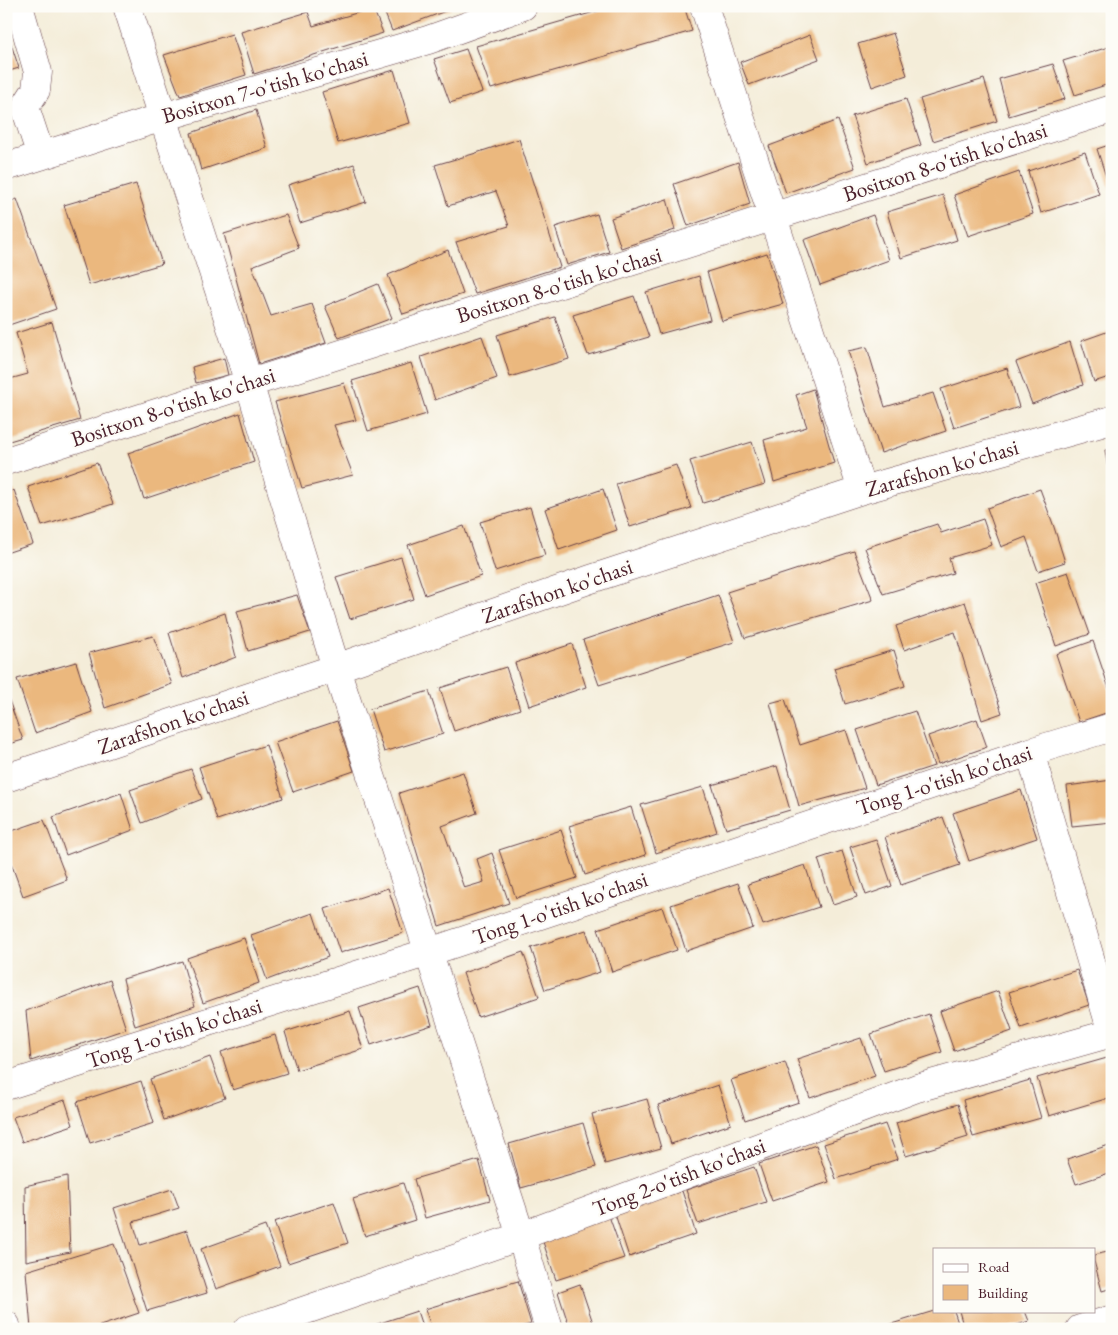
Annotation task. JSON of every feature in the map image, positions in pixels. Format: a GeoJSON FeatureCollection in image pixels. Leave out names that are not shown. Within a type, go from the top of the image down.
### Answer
{"type":"FeatureCollection","features":[{"type":"Feature","properties":{"kind":"street"},"geometry":{"type":"LineString","coordinates":[[19,6],[38,72],[36,90],[16,110],[41,156]]}},
{"type":"Feature","properties":{"kind":"street"},"geometry":{"type":"LineString","coordinates":[[126,6],[249,383],[336,668],[521,1236],[549,1329]]}},
{"type":"Feature","properties":{"kind":"street","name":"Bositxon 7-o'tish ko'chasi"},"geometry":{"type":"LineString","coordinates":[[6,167],[163,117],[428,40],[523,6]]}},
{"type":"Feature","properties":{"kind":"street"},"geometry":{"type":"LineString","coordinates":[[704,6],[862,490]]}},
{"type":"Feature","properties":{"kind":"street","name":"Bositxon 8-o'tish ko'chasi"},"geometry":{"type":"LineString","coordinates":[[6,461],[1112,108]]}},
{"type":"Feature","properties":{"kind":"street","name":"Zarafshon ko'chasi"},"geometry":{"type":"LineString","coordinates":[[6,778],[336,668],[591,579],[862,490],[1112,420]]}},
{"type":"Feature","properties":{"kind":"street","name":"Tong 1-o'tish ko'chasi"},"geometry":{"type":"LineString","coordinates":[[6,1086],[429,952],[1030,752],[1112,727]]}},
{"type":"Feature","properties":{"kind":"street"},"geometry":{"type":"LineString","coordinates":[[1030,752],[1112,1033]]}},
{"type":"Feature","properties":{"kind":"street","name":"Tong 2-o'tish ko'chasi"},"geometry":{"type":"LineString","coordinates":[[248,1329],[521,1236],[917,1088],[1112,1033]]}},
{"type":"Feature","properties":{"kind":"street"},"geometry":{"type":"LineString","coordinates":[[1080,1329],[1112,1319]]}},
{"type":"Feature","properties":{"kind":"building"},"geometry":{"type":"Polygon","coordinates":[[[382,6],[450,6],[451,9],[392,31],[382,6]]]}},
{"type":"Feature","properties":{"kind":"building"},"geometry":{"type":"Polygon","coordinates":[[[615,6],[684,6],[692,31],[491,89],[476,46],[615,6]]]}},
{"type":"Feature","properties":{"kind":"building"},"geometry":{"type":"Polygon","coordinates":[[[373,8],[383,33],[254,74],[241,32],[308,12],[313,26],[373,8]]]}},
{"type":"Feature","properties":{"kind":"building"},"geometry":{"type":"Polygon","coordinates":[[[6,29],[19,68],[6,72],[6,29]]]}},
{"type":"Feature","properties":{"kind":"building"},"geometry":{"type":"Polygon","coordinates":[[[893,33],[907,75],[872,87],[858,44],[893,33]]]}},
{"type":"Feature","properties":{"kind":"building"},"geometry":{"type":"Polygon","coordinates":[[[232,34],[246,75],[180,96],[164,55],[232,34]]]}},
{"type":"Feature","properties":{"kind":"building"},"geometry":{"type":"Polygon","coordinates":[[[810,35],[819,59],[749,85],[740,62],[810,35]]]}},
{"type":"Feature","properties":{"kind":"building"},"geometry":{"type":"Polygon","coordinates":[[[1112,46],[1112,83],[1075,95],[1063,61],[1112,46]]]}},
{"type":"Feature","properties":{"kind":"building"},"geometry":{"type":"Polygon","coordinates":[[[466,49],[482,92],[450,103],[434,59],[466,49]]]}},
{"type":"Feature","properties":{"kind":"building"},"geometry":{"type":"Polygon","coordinates":[[[1053,64],[1065,99],[1009,116],[999,79],[1053,64]]]}},
{"type":"Feature","properties":{"kind":"building"},"geometry":{"type":"Polygon","coordinates":[[[394,70],[410,123],[338,143],[322,92],[394,70]]]}},
{"type":"Feature","properties":{"kind":"building"},"geometry":{"type":"Polygon","coordinates":[[[984,79],[997,121],[933,141],[920,99],[984,79]]]}},
{"type":"Feature","properties":{"kind":"building"},"geometry":{"type":"Polygon","coordinates":[[[906,99],[921,145],[868,163],[852,116],[906,99]]]}},
{"type":"Feature","properties":{"kind":"building"},"geometry":{"type":"Polygon","coordinates":[[[256,110],[267,148],[201,170],[191,133],[256,110]]]}},
{"type":"Feature","properties":{"kind":"building"},"geometry":{"type":"Polygon","coordinates":[[[838,120],[855,168],[786,193],[769,146],[838,120]]]}},
{"type":"Feature","properties":{"kind":"building"},"geometry":{"type":"Polygon","coordinates":[[[519,139],[560,267],[475,294],[456,242],[509,226],[496,191],[448,206],[435,165],[519,139]]]}},
{"type":"Feature","properties":{"kind":"building"},"geometry":{"type":"Polygon","coordinates":[[[1112,144],[1112,188],[1110,189],[1097,149],[1112,144]]]}},
{"type":"Feature","properties":{"kind":"building"},"geometry":{"type":"Polygon","coordinates":[[[1085,152],[1099,194],[1041,213],[1028,171],[1085,152]]]}},
{"type":"Feature","properties":{"kind":"building"},"geometry":{"type":"Polygon","coordinates":[[[738,162],[750,204],[688,226],[674,184],[738,162]]]}},
{"type":"Feature","properties":{"kind":"building"},"geometry":{"type":"Polygon","coordinates":[[[354,164],[366,202],[300,223],[288,185],[354,164]]]}},
{"type":"Feature","properties":{"kind":"building"},"geometry":{"type":"Polygon","coordinates":[[[1019,172],[1033,214],[968,236],[954,195],[1019,172]]]}},
{"type":"Feature","properties":{"kind":"building"},"geometry":{"type":"Polygon","coordinates":[[[136,184],[162,264],[89,285],[64,205],[136,184]]]}},
{"type":"Feature","properties":{"kind":"building"},"geometry":{"type":"Polygon","coordinates":[[[943,195],[957,240],[901,258],[887,212],[943,195]]]}},
{"type":"Feature","properties":{"kind":"building"},"geometry":{"type":"Polygon","coordinates":[[[17,199],[56,309],[6,326],[6,203],[17,199]]]}},
{"type":"Feature","properties":{"kind":"building"},"geometry":{"type":"Polygon","coordinates":[[[667,199],[675,230],[621,248],[611,218],[667,199]]]}},
{"type":"Feature","properties":{"kind":"building"},"geometry":{"type":"Polygon","coordinates":[[[597,214],[609,252],[567,265],[555,227],[597,214]]]}},
{"type":"Feature","properties":{"kind":"building"},"geometry":{"type":"Polygon","coordinates":[[[286,215],[299,248],[252,266],[271,316],[312,304],[326,343],[259,364],[224,234],[286,215]]]}},
{"type":"Feature","properties":{"kind":"building"},"geometry":{"type":"Polygon","coordinates":[[[873,215],[889,260],[820,285],[804,240],[873,215]]]}},
{"type":"Feature","properties":{"kind":"building"},"geometry":{"type":"Polygon","coordinates":[[[448,250],[463,294],[403,314],[388,275],[448,250]]]}},
{"type":"Feature","properties":{"kind":"building"},"geometry":{"type":"Polygon","coordinates":[[[767,253],[783,304],[722,321],[707,272],[767,253]]]}},
{"type":"Feature","properties":{"kind":"building"},"geometry":{"type":"Polygon","coordinates":[[[699,276],[710,320],[659,334],[646,292],[699,276]]]}},
{"type":"Feature","properties":{"kind":"building"},"geometry":{"type":"Polygon","coordinates":[[[378,284],[392,318],[339,338],[325,306],[378,284]]]}},
{"type":"Feature","properties":{"kind":"building"},"geometry":{"type":"Polygon","coordinates":[[[634,296],[649,337],[588,355],[573,315],[634,296]]]}},
{"type":"Feature","properties":{"kind":"building"},"geometry":{"type":"Polygon","coordinates":[[[555,317],[569,359],[510,377],[497,335],[555,317]]]}},
{"type":"Feature","properties":{"kind":"building"},"geometry":{"type":"Polygon","coordinates":[[[52,322],[80,420],[6,442],[6,380],[28,374],[16,333],[52,322]]]}},
{"type":"Feature","properties":{"kind":"building"},"geometry":{"type":"Polygon","coordinates":[[[1112,330],[1112,376],[1094,382],[1081,341],[1112,330]]]}},
{"type":"Feature","properties":{"kind":"building"},"geometry":{"type":"Polygon","coordinates":[[[482,336],[497,378],[435,400],[421,357],[482,336]]]}},
{"type":"Feature","properties":{"kind":"building"},"geometry":{"type":"Polygon","coordinates":[[[1070,342],[1083,385],[1032,404],[1016,362],[1070,342]]]}},
{"type":"Feature","properties":{"kind":"building"},"geometry":{"type":"Polygon","coordinates":[[[867,347],[885,407],[933,393],[946,431],[881,453],[848,351],[867,347]]]}},
{"type":"Feature","properties":{"kind":"building"},"geometry":{"type":"Polygon","coordinates":[[[224,358],[228,375],[196,383],[192,367],[224,358]]]}},
{"type":"Feature","properties":{"kind":"building"},"geometry":{"type":"Polygon","coordinates":[[[411,363],[427,414],[368,431],[352,381],[411,363]]]}},
{"type":"Feature","properties":{"kind":"building"},"geometry":{"type":"Polygon","coordinates":[[[1007,368],[1019,407],[954,428],[941,389],[1007,368]]]}},
{"type":"Feature","properties":{"kind":"building"},"geometry":{"type":"Polygon","coordinates":[[[344,383],[356,420],[334,425],[353,475],[302,488],[275,402],[344,383]]]}},
{"type":"Feature","properties":{"kind":"building"},"geometry":{"type":"Polygon","coordinates":[[[813,389],[834,463],[774,482],[764,440],[807,427],[796,395],[813,389]]]}},
{"type":"Feature","properties":{"kind":"building"},"geometry":{"type":"Polygon","coordinates":[[[240,413],[254,462],[144,499],[128,453],[240,413]]]}},
{"type":"Feature","properties":{"kind":"building"},"geometry":{"type":"Polygon","coordinates":[[[752,442],[765,484],[703,503],[690,461],[752,442]]]}},
{"type":"Feature","properties":{"kind":"building"},"geometry":{"type":"Polygon","coordinates":[[[1112,449],[1112,489],[1111,489],[1105,450],[1112,449]]]}},
{"type":"Feature","properties":{"kind":"building"},"geometry":{"type":"Polygon","coordinates":[[[97,463],[113,504],[42,526],[28,487],[97,463]]]}},
{"type":"Feature","properties":{"kind":"building"},"geometry":{"type":"Polygon","coordinates":[[[676,465],[691,508],[630,527],[616,484],[676,465]]]}},
{"type":"Feature","properties":{"kind":"building"},"geometry":{"type":"Polygon","coordinates":[[[603,489],[617,530],[559,550],[545,509],[603,489]]]}},
{"type":"Feature","properties":{"kind":"building"},"geometry":{"type":"Polygon","coordinates":[[[1040,489],[1065,562],[1038,571],[1026,537],[1001,547],[987,508],[1040,489]]]}},
{"type":"Feature","properties":{"kind":"building"},"geometry":{"type":"Polygon","coordinates":[[[14,490],[33,544],[6,553],[6,493],[14,490]]]}},
{"type":"Feature","properties":{"kind":"building"},"geometry":{"type":"Polygon","coordinates":[[[530,507],[545,555],[495,571],[480,522],[530,507]]]}},
{"type":"Feature","properties":{"kind":"building"},"geometry":{"type":"Polygon","coordinates":[[[983,519],[992,545],[949,558],[953,573],[883,594],[865,548],[937,524],[941,533],[983,519]]]}},
{"type":"Feature","properties":{"kind":"building"},"geometry":{"type":"Polygon","coordinates":[[[464,526],[481,576],[425,595],[408,545],[464,526]]]}},
{"type":"Feature","properties":{"kind":"building"},"geometry":{"type":"Polygon","coordinates":[[[854,551],[873,600],[745,638],[727,592],[854,551]]]}},
{"type":"Feature","properties":{"kind":"building"},"geometry":{"type":"Polygon","coordinates":[[[401,557],[414,599],[350,619],[336,577],[401,557]]]}},
{"type":"Feature","properties":{"kind":"building"},"geometry":{"type":"Polygon","coordinates":[[[1068,572],[1090,634],[1056,646],[1035,583],[1068,572]]]}},
{"type":"Feature","properties":{"kind":"building"},"geometry":{"type":"Polygon","coordinates":[[[297,595],[310,632],[248,651],[237,611],[297,595]]]}},
{"type":"Feature","properties":{"kind":"building"},"geometry":{"type":"Polygon","coordinates":[[[718,595],[734,642],[599,685],[583,640],[718,595]]]}},
{"type":"Feature","properties":{"kind":"building"},"geometry":{"type":"Polygon","coordinates":[[[965,602],[1002,713],[982,720],[955,632],[904,650],[896,626],[965,602]]]}},
{"type":"Feature","properties":{"kind":"building"},"geometry":{"type":"Polygon","coordinates":[[[225,613],[236,657],[183,678],[169,633],[225,613]]]}},
{"type":"Feature","properties":{"kind":"building"},"geometry":{"type":"Polygon","coordinates":[[[153,636],[172,684],[105,708],[89,653],[153,636]]]}},
{"type":"Feature","properties":{"kind":"building"},"geometry":{"type":"Polygon","coordinates":[[[1093,641],[1112,697],[1112,711],[1079,722],[1056,654],[1093,641]]]}},
{"type":"Feature","properties":{"kind":"building"},"geometry":{"type":"Polygon","coordinates":[[[572,644],[586,687],[529,706],[515,663],[572,644]]]}},
{"type":"Feature","properties":{"kind":"building"},"geometry":{"type":"Polygon","coordinates":[[[894,650],[905,686],[845,704],[834,668],[894,650]]]}},
{"type":"Feature","properties":{"kind":"building"},"geometry":{"type":"Polygon","coordinates":[[[76,662],[92,712],[35,733],[17,679],[76,662]]]}},
{"type":"Feature","properties":{"kind":"building"},"geometry":{"type":"Polygon","coordinates":[[[506,667],[520,709],[454,731],[440,688],[506,667]]]}},
{"type":"Feature","properties":{"kind":"building"},"geometry":{"type":"Polygon","coordinates":[[[429,691],[443,734],[384,752],[370,709],[429,691]]]}},
{"type":"Feature","properties":{"kind":"building"},"geometry":{"type":"Polygon","coordinates":[[[6,692],[23,740],[6,745],[6,692]]]}},
{"type":"Feature","properties":{"kind":"building"},"geometry":{"type":"Polygon","coordinates":[[[785,699],[800,745],[846,730],[865,788],[799,806],[770,703],[785,699]]]}},
{"type":"Feature","properties":{"kind":"building"},"geometry":{"type":"Polygon","coordinates":[[[915,711],[934,766],[876,785],[857,730],[915,711]]]}},
{"type":"Feature","properties":{"kind":"building"},"geometry":{"type":"Polygon","coordinates":[[[977,719],[987,747],[938,764],[928,736],[977,719]]]}},
{"type":"Feature","properties":{"kind":"building"},"geometry":{"type":"Polygon","coordinates":[[[337,721],[354,771],[293,792],[275,742],[337,721]]]}},
{"type":"Feature","properties":{"kind":"building"},"geometry":{"type":"Polygon","coordinates":[[[266,745],[283,798],[217,820],[199,767],[266,745]]]}},
{"type":"Feature","properties":{"kind":"building"},"geometry":{"type":"Polygon","coordinates":[[[777,766],[790,810],[726,829],[712,785],[777,766]]]}},
{"type":"Feature","properties":{"kind":"building"},"geometry":{"type":"Polygon","coordinates":[[[191,769],[202,799],[142,823],[130,790],[191,769]]]}},
{"type":"Feature","properties":{"kind":"building"},"geometry":{"type":"Polygon","coordinates":[[[463,772],[477,813],[442,826],[464,888],[484,882],[477,859],[492,853],[509,903],[439,926],[399,793],[463,772]]]}},
{"type":"Feature","properties":{"kind":"building"},"geometry":{"type":"Polygon","coordinates":[[[1112,780],[1112,822],[1072,826],[1067,786],[1112,780]]]}},
{"type":"Feature","properties":{"kind":"building"},"geometry":{"type":"Polygon","coordinates":[[[703,787],[717,832],[656,853],[641,805],[703,787]]]}},
{"type":"Feature","properties":{"kind":"building"},"geometry":{"type":"Polygon","coordinates":[[[1021,790],[1037,838],[969,861],[953,813],[1021,790]]]}},
{"type":"Feature","properties":{"kind":"building"},"geometry":{"type":"Polygon","coordinates":[[[121,793],[133,830],[66,855],[53,817],[121,793]]]}},
{"type":"Feature","properties":{"kind":"building"},"geometry":{"type":"Polygon","coordinates":[[[631,807],[646,855],[585,875],[569,826],[631,807]]]}},
{"type":"Feature","properties":{"kind":"building"},"geometry":{"type":"Polygon","coordinates":[[[943,817],[960,865],[901,885],[885,837],[943,817]]]}},
{"type":"Feature","properties":{"kind":"building"},"geometry":{"type":"Polygon","coordinates":[[[44,820],[67,880],[23,896],[6,849],[6,833],[44,820]]]}},
{"type":"Feature","properties":{"kind":"building"},"geometry":{"type":"Polygon","coordinates":[[[561,830],[577,878],[516,898],[499,850],[561,830]]]}},
{"type":"Feature","properties":{"kind":"building"},"geometry":{"type":"Polygon","coordinates":[[[876,839],[892,886],[866,895],[850,847],[876,839]]]}},
{"type":"Feature","properties":{"kind":"building"},"geometry":{"type":"Polygon","coordinates":[[[842,851],[857,897],[833,905],[818,859],[842,851]]]}},
{"type":"Feature","properties":{"kind":"building"},"geometry":{"type":"Polygon","coordinates":[[[805,865],[819,907],[763,925],[748,884],[805,865]]]}},
{"type":"Feature","properties":{"kind":"building"},"geometry":{"type":"Polygon","coordinates":[[[738,883],[753,928],[686,951],[671,905],[738,883]]]}},
{"type":"Feature","properties":{"kind":"building"},"geometry":{"type":"Polygon","coordinates":[[[388,888],[403,933],[340,953],[325,909],[388,888]]]}},
{"type":"Feature","properties":{"kind":"building"},"geometry":{"type":"Polygon","coordinates":[[[662,907],[677,950],[612,972],[598,929],[662,907]]]}},
{"type":"Feature","properties":{"kind":"building"},"geometry":{"type":"Polygon","coordinates":[[[313,913],[328,957],[267,980],[251,935],[313,913]]]}},
{"type":"Feature","properties":{"kind":"building"},"geometry":{"type":"Polygon","coordinates":[[[586,930],[600,972],[545,990],[531,948],[586,930]]]}},
{"type":"Feature","properties":{"kind":"building"},"geometry":{"type":"Polygon","coordinates":[[[244,938],[259,983],[203,1003],[187,958],[244,938]]]}},
{"type":"Feature","properties":{"kind":"building"},"geometry":{"type":"Polygon","coordinates":[[[523,952],[539,997],[478,1017],[463,973],[523,952]]]}},
{"type":"Feature","properties":{"kind":"building"},"geometry":{"type":"Polygon","coordinates":[[[182,961],[195,1006],[135,1026],[123,979],[182,961]]]}},
{"type":"Feature","properties":{"kind":"building"},"geometry":{"type":"Polygon","coordinates":[[[1077,970],[1089,1005],[1021,1028],[1009,992],[1077,970]]]}},
{"type":"Feature","properties":{"kind":"building"},"geometry":{"type":"Polygon","coordinates":[[[110,980],[126,1029],[31,1061],[26,1011],[110,980]]]}},
{"type":"Feature","properties":{"kind":"building"},"geometry":{"type":"Polygon","coordinates":[[[420,988],[432,1025],[371,1045],[359,1008],[420,988]]]}},
{"type":"Feature","properties":{"kind":"building"},"geometry":{"type":"Polygon","coordinates":[[[998,991],[1012,1031],[954,1051],[940,1011],[998,991]]]}},
{"type":"Feature","properties":{"kind":"building"},"geometry":{"type":"Polygon","coordinates":[[[350,1011],[363,1049],[297,1070],[285,1032],[350,1011]]]}},
{"type":"Feature","properties":{"kind":"building"},"geometry":{"type":"Polygon","coordinates":[[[929,1014],[942,1052],[884,1071],[871,1034],[929,1014]]]}},
{"type":"Feature","properties":{"kind":"building"},"geometry":{"type":"Polygon","coordinates":[[[275,1035],[287,1073],[233,1090],[221,1052],[275,1035]]]}},
{"type":"Feature","properties":{"kind":"building"},"geometry":{"type":"Polygon","coordinates":[[[861,1038],[875,1076],[810,1098],[797,1059],[861,1038]]]}},
{"type":"Feature","properties":{"kind":"building"},"geometry":{"type":"Polygon","coordinates":[[[210,1057],[225,1098],[164,1120],[150,1079],[210,1057]]]}},
{"type":"Feature","properties":{"kind":"building"},"geometry":{"type":"Polygon","coordinates":[[[1107,1058],[1112,1073],[1112,1097],[1049,1116],[1037,1078],[1107,1058]]]}},
{"type":"Feature","properties":{"kind":"building"},"geometry":{"type":"Polygon","coordinates":[[[785,1062],[799,1102],[745,1120],[731,1080],[785,1062]]]}},
{"type":"Feature","properties":{"kind":"building"},"geometry":{"type":"Polygon","coordinates":[[[1030,1080],[1041,1118],[973,1137],[963,1100],[1030,1080]]]}},
{"type":"Feature","properties":{"kind":"building"},"geometry":{"type":"Polygon","coordinates":[[[141,1081],[154,1123],[90,1143],[77,1102],[141,1081]]]}},
{"type":"Feature","properties":{"kind":"building"},"geometry":{"type":"Polygon","coordinates":[[[718,1085],[731,1124],[671,1144],[658,1105],[718,1085]]]}},
{"type":"Feature","properties":{"kind":"building"},"geometry":{"type":"Polygon","coordinates":[[[647,1099],[661,1148],[605,1164],[592,1114],[647,1099]]]}},
{"type":"Feature","properties":{"kind":"building"},"geometry":{"type":"Polygon","coordinates":[[[65,1100],[73,1125],[22,1142],[13,1117],[65,1100]]]}},
{"type":"Feature","properties":{"kind":"building"},"geometry":{"type":"Polygon","coordinates":[[[958,1104],[968,1137],[906,1156],[896,1123],[958,1104]]]}},
{"type":"Feature","properties":{"kind":"building"},"geometry":{"type":"Polygon","coordinates":[[[583,1123],[596,1167],[521,1188],[509,1144],[583,1123]]]}},
{"type":"Feature","properties":{"kind":"building"},"geometry":{"type":"Polygon","coordinates":[[[885,1124],[898,1159],[836,1179],[824,1144],[885,1124]]]}},
{"type":"Feature","properties":{"kind":"building"},"geometry":{"type":"Polygon","coordinates":[[[1112,1144],[1112,1172],[1076,1184],[1067,1159],[1112,1144]]]}},
{"type":"Feature","properties":{"kind":"building"},"geometry":{"type":"Polygon","coordinates":[[[816,1145],[829,1182],[772,1201],[759,1164],[816,1145]]]}},
{"type":"Feature","properties":{"kind":"building"},"geometry":{"type":"Polygon","coordinates":[[[479,1160],[490,1200],[425,1218],[414,1179],[479,1160]]]}},
{"type":"Feature","properties":{"kind":"building"},"geometry":{"type":"Polygon","coordinates":[[[754,1167],[766,1202],[698,1224],[686,1190],[754,1167]]]}},
{"type":"Feature","properties":{"kind":"building"},"geometry":{"type":"Polygon","coordinates":[[[67,1176],[70,1252],[26,1261],[25,1186],[67,1176]]]}},
{"type":"Feature","properties":{"kind":"building"},"geometry":{"type":"Polygon","coordinates":[[[403,1183],[415,1220],[365,1236],[353,1199],[403,1183]]]}},
{"type":"Feature","properties":{"kind":"building"},"geometry":{"type":"Polygon","coordinates":[[[172,1189],[179,1208],[133,1222],[140,1245],[187,1230],[207,1293],[147,1311],[114,1208],[172,1189]]]}},
{"type":"Feature","properties":{"kind":"building"},"geometry":{"type":"Polygon","coordinates":[[[682,1191],[696,1234],[629,1257],[615,1214],[682,1191]]]}},
{"type":"Feature","properties":{"kind":"building"},"geometry":{"type":"Polygon","coordinates":[[[334,1202],[348,1243],[288,1263],[274,1222],[334,1202]]]}},
{"type":"Feature","properties":{"kind":"building"},"geometry":{"type":"Polygon","coordinates":[[[609,1216],[624,1258],[556,1280],[542,1239],[609,1216]]]}},
{"type":"Feature","properties":{"kind":"building"},"geometry":{"type":"Polygon","coordinates":[[[265,1226],[280,1266],[216,1289],[201,1249],[265,1226]]]}},
{"type":"Feature","properties":{"kind":"building"},"geometry":{"type":"Polygon","coordinates":[[[114,1244],[139,1313],[91,1329],[31,1329],[26,1271],[114,1244]]]}},
{"type":"Feature","properties":{"kind":"building"},"geometry":{"type":"Polygon","coordinates":[[[1112,1251],[1112,1288],[1102,1291],[1096,1268],[1096,1255],[1112,1251]]]}},
{"type":"Feature","properties":{"kind":"building"},"geometry":{"type":"Polygon","coordinates":[[[518,1281],[531,1324],[514,1329],[432,1329],[425,1309],[518,1281]]]}},
{"type":"Feature","properties":{"kind":"building"},"geometry":{"type":"Polygon","coordinates":[[[580,1284],[595,1329],[570,1329],[558,1292],[580,1284]]]}},
{"type":"Feature","properties":{"kind":"building"},"geometry":{"type":"Polygon","coordinates":[[[417,1311],[423,1329],[365,1329],[365,1328],[417,1311]]]}},
{"type":"Feature","properties":{"kind":"building"},"geometry":{"type":"Polygon","coordinates":[[[933,1311],[954,1312],[960,1329],[886,1329],[885,1326],[933,1311]]]}},
{"type":"Feature","properties":{"kind":"building"},"geometry":{"type":"Polygon","coordinates":[[[959,1312],[1025,1312],[1029,1321],[1005,1329],[964,1329],[959,1312]]]}}]}
